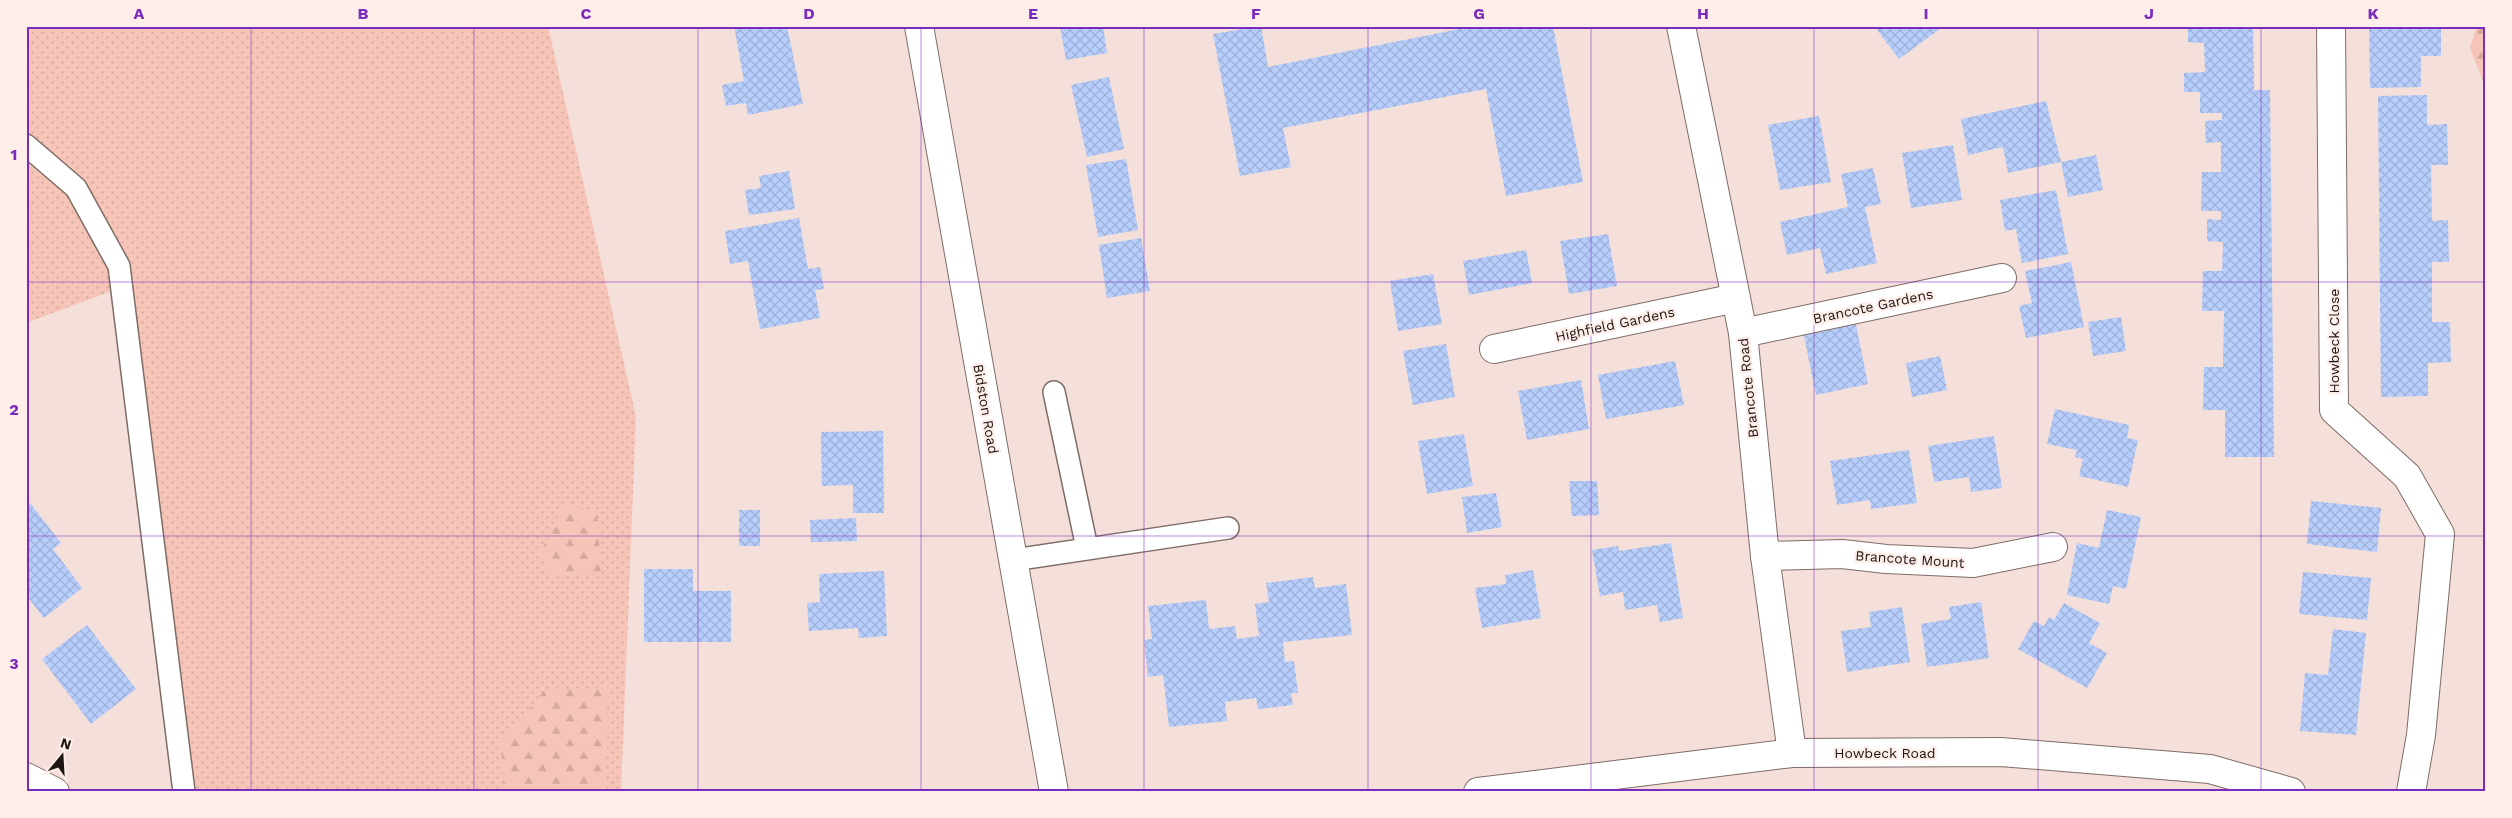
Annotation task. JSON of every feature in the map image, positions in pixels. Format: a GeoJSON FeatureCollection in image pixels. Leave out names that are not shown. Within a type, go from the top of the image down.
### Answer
{"type":"FeatureCollection","features":[{"type":"Feature","properties":{"kind":"street","name":"Bidston Road"},"geometry":{"type":"LineString","coordinates":[[918,26],[1054,792]]}},
{"type":"Feature","properties":{"kind":"street","name":"Brancote Road"},"geometry":{"type":"LineString","coordinates":[[1681,26],[1743,333],[1765,556],[1792,754]]}},
{"type":"Feature","properties":{"kind":"street","name":"Howbeck Close"},"geometry":{"type":"LineString","coordinates":[[2331,26],[2334,410],[2407,476],[2440,534],[2421,735],[2411,792]]}},
{"type":"Feature","properties":{"kind":"street","name":"Brancote Gardens"},"geometry":{"type":"LineString","coordinates":[[1743,333],[2002,278]]}},
{"type":"Feature","properties":{"kind":"street","name":"Highfield Gardens"},"geometry":{"type":"LineString","coordinates":[[1494,349],[1736,298]]}},
{"type":"Feature","properties":{"kind":"street","name":"Brancote Mount"},"geometry":{"type":"LineString","coordinates":[[1765,556],[1842,554],[1886,560],[1973,563],[2053,547]]}},
{"type":"Feature","properties":{"kind":"street","name":"Howbeck Road"},"geometry":{"type":"LineString","coordinates":[[1478,792],[1792,754],[2021,754],[2210,769],[2291,792]]}},
{"type":"Feature","properties":{"kind":"street"},"geometry":{"type":"LineString","coordinates":[[26,777],[55,792]]}},
{"type":"Feature","properties":{"kind":"lane"},"geometry":{"type":"LineString","coordinates":[[26,145],[76,188],[119,266],[184,792]]}},
{"type":"Feature","properties":{"kind":"lane"},"geometry":{"type":"LineString","coordinates":[[1054,392],[1088,548]]}},
{"type":"Feature","properties":{"kind":"lane"},"geometry":{"type":"LineString","coordinates":[[1013,560],[1228,528]]}},
{"type":"Feature","properties":{"kind":"green space"},"geometry":{"type":"Polygon","coordinates":[[[26,26],[548,26],[636,417],[621,792],[195,792],[128,285],[26,323],[26,26]]]}},
{"type":"Feature","properties":{"kind":"green space"},"geometry":{"type":"Polygon","coordinates":[[[2477,26],[2486,26],[2486,89],[2470,48],[2477,26]]]}},
{"type":"Feature","properties":{"kind":"green space"},"geometry":{"type":"Polygon","coordinates":[[[565,504],[597,512],[601,573],[548,574],[541,551],[565,504]]]}},
{"type":"Feature","properties":{"kind":"green space"},"geometry":{"type":"Polygon","coordinates":[[[609,687],[606,792],[504,792],[501,743],[544,691],[609,687]]]}},
{"type":"Feature","properties":{"kind":"building"},"geometry":{"type":"Polygon","coordinates":[[[734,26],[787,26],[803,104],[748,115],[746,103],[726,106],[722,85],[744,81],[734,26]]]}},
{"type":"Feature","properties":{"kind":"building"},"geometry":{"type":"Polygon","coordinates":[[[1060,26],[1103,26],[1107,53],[1066,60],[1060,26]]]}},
{"type":"Feature","properties":{"kind":"building"},"geometry":{"type":"Polygon","coordinates":[[[1261,26],[1268,67],[1475,26],[1553,26],[1583,182],[1506,196],[1486,89],[1283,128],[1291,167],[1240,176],[1213,34],[1261,26]]]}},
{"type":"Feature","properties":{"kind":"building"},"geometry":{"type":"Polygon","coordinates":[[[1874,26],[1944,26],[1899,59],[1874,26]]]}},
{"type":"Feature","properties":{"kind":"building"},"geometry":{"type":"Polygon","coordinates":[[[2188,26],[2253,26],[2254,90],[2270,90],[2274,457],[2225,457],[2225,410],[2203,410],[2204,367],[2223,367],[2224,311],[2202,311],[2203,271],[2222,271],[2223,242],[2207,241],[2207,219],[2221,220],[2221,211],[2201,211],[2202,172],[2221,172],[2221,142],[2206,143],[2205,121],[2222,120],[2222,113],[2200,113],[2200,92],[2184,92],[2184,73],[2205,72],[2204,43],[2188,42],[2188,26]]]}},
{"type":"Feature","properties":{"kind":"building"},"geometry":{"type":"Polygon","coordinates":[[[2369,26],[2441,26],[2441,56],[2421,56],[2421,87],[2370,88],[2369,26]]]}},
{"type":"Feature","properties":{"kind":"building"},"geometry":{"type":"Polygon","coordinates":[[[1109,77],[1124,149],[1087,157],[1071,85],[1109,77]]]}},
{"type":"Feature","properties":{"kind":"building"},"geometry":{"type":"Polygon","coordinates":[[[2427,95],[2427,125],[2447,124],[2448,165],[2431,165],[2432,221],[2448,220],[2449,262],[2432,262],[2432,322],[2450,322],[2451,362],[2428,363],[2428,396],[2381,397],[2378,96],[2427,95]]]}},
{"type":"Feature","properties":{"kind":"building"},"geometry":{"type":"Polygon","coordinates":[[[2046,101],[2061,162],[2008,173],[2003,147],[1968,155],[1961,119],[2046,101]]]}},
{"type":"Feature","properties":{"kind":"building"},"geometry":{"type":"Polygon","coordinates":[[[1819,116],[1831,182],[1780,190],[1768,125],[1819,116]]]}},
{"type":"Feature","properties":{"kind":"building"},"geometry":{"type":"Polygon","coordinates":[[[1953,145],[1962,200],[1911,208],[1902,153],[1953,145]]]}},
{"type":"Feature","properties":{"kind":"building"},"geometry":{"type":"Polygon","coordinates":[[[2096,155],[2103,190],[2068,197],[2061,162],[2096,155]]]}},
{"type":"Feature","properties":{"kind":"building"},"geometry":{"type":"Polygon","coordinates":[[[1126,159],[1138,230],[1098,237],[1086,165],[1126,159]]]}},
{"type":"Feature","properties":{"kind":"building"},"geometry":{"type":"Polygon","coordinates":[[[1873,168],[1881,204],[1865,207],[1877,263],[1826,274],[1820,248],[1787,255],[1780,222],[1848,207],[1841,174],[1873,168]]]}},
{"type":"Feature","properties":{"kind":"building"},"geometry":{"type":"Polygon","coordinates":[[[789,171],[795,209],[749,215],[745,190],[761,188],[759,176],[789,171]]]}},
{"type":"Feature","properties":{"kind":"building"},"geometry":{"type":"Polygon","coordinates":[[[2056,190],[2068,254],[2022,263],[2016,229],[2005,231],[2000,200],[2056,190]]]}},
{"type":"Feature","properties":{"kind":"building"},"geometry":{"type":"Polygon","coordinates":[[[799,218],[808,269],[820,267],[824,289],[815,290],[820,318],[760,329],[748,261],[730,264],[725,231],[799,218]]]}},
{"type":"Feature","properties":{"kind":"building"},"geometry":{"type":"Polygon","coordinates":[[[1608,234],[1617,286],[1569,294],[1560,241],[1608,234]]]}},
{"type":"Feature","properties":{"kind":"building"},"geometry":{"type":"Polygon","coordinates":[[[1141,238],[1150,291],[1107,298],[1099,245],[1141,238]]]}},
{"type":"Feature","properties":{"kind":"building"},"geometry":{"type":"Polygon","coordinates":[[[1526,250],[1532,283],[1469,295],[1463,261],[1526,250]]]}},
{"type":"Feature","properties":{"kind":"building"},"geometry":{"type":"Polygon","coordinates":[[[2071,262],[2084,327],[2026,338],[2019,306],[2032,303],[2025,271],[2071,262]]]}},
{"type":"Feature","properties":{"kind":"building"},"geometry":{"type":"Polygon","coordinates":[[[1433,274],[1442,324],[1398,331],[1390,281],[1433,274]]]}},
{"type":"Feature","properties":{"kind":"building"},"geometry":{"type":"Polygon","coordinates":[[[2121,317],[2126,351],[2093,356],[2088,322],[2121,317]]]}},
{"type":"Feature","properties":{"kind":"building"},"geometry":{"type":"Polygon","coordinates":[[[1855,320],[1868,384],[1816,395],[1803,331],[1855,320]]]}},
{"type":"Feature","properties":{"kind":"building"},"geometry":{"type":"Polygon","coordinates":[[[1446,344],[1455,397],[1413,405],[1403,351],[1446,344]]]}},
{"type":"Feature","properties":{"kind":"building"},"geometry":{"type":"Polygon","coordinates":[[[1940,356],[1947,390],[1912,397],[1906,363],[1940,356]]]}},
{"type":"Feature","properties":{"kind":"building"},"geometry":{"type":"Polygon","coordinates":[[[1675,361],[1684,405],[1606,419],[1598,375],[1675,361]]]}},
{"type":"Feature","properties":{"kind":"building"},"geometry":{"type":"Polygon","coordinates":[[[1581,380],[1589,429],[1527,440],[1518,391],[1581,380]]]}},
{"type":"Feature","properties":{"kind":"building"},"geometry":{"type":"Polygon","coordinates":[[[2055,409],[2129,425],[2127,438],[2138,440],[2128,487],[2079,476],[2083,459],[2075,457],[2077,450],[2047,444],[2055,409]]]}},
{"type":"Feature","properties":{"kind":"building"},"geometry":{"type":"Polygon","coordinates":[[[883,431],[884,513],[853,513],[853,485],[822,486],[821,432],[883,431]]]}},
{"type":"Feature","properties":{"kind":"building"},"geometry":{"type":"Polygon","coordinates":[[[1464,434],[1473,486],[1427,494],[1418,441],[1464,434]]]}},
{"type":"Feature","properties":{"kind":"building"},"geometry":{"type":"Polygon","coordinates":[[[1994,436],[2002,488],[1971,492],[1969,477],[1934,482],[1928,446],[1994,436]]]}},
{"type":"Feature","properties":{"kind":"building"},"geometry":{"type":"Polygon","coordinates":[[[1909,450],[1917,503],[1871,509],[1870,500],[1837,505],[1830,461],[1909,450]]]}},
{"type":"Feature","properties":{"kind":"building"},"geometry":{"type":"Polygon","coordinates":[[[1569,481],[1597,481],[1599,515],[1572,516],[1569,481]]]}},
{"type":"Feature","properties":{"kind":"building"},"geometry":{"type":"Polygon","coordinates":[[[1496,493],[1502,527],[1467,533],[1462,497],[1496,493]]]}},
{"type":"Feature","properties":{"kind":"building"},"geometry":{"type":"Polygon","coordinates":[[[2311,501],[2381,508],[2377,552],[2307,544],[2311,501]]]}},
{"type":"Feature","properties":{"kind":"building"},"geometry":{"type":"Polygon","coordinates":[[[30,503],[61,543],[53,549],[82,588],[44,618],[26,595],[26,506],[30,503]]]}},
{"type":"Feature","properties":{"kind":"building"},"geometry":{"type":"Polygon","coordinates":[[[739,510],[760,510],[760,546],[739,546],[739,510]]]}},
{"type":"Feature","properties":{"kind":"building"},"geometry":{"type":"Polygon","coordinates":[[[2107,510],[2141,517],[2126,589],[2113,586],[2109,604],[2067,595],[2077,543],[2099,548],[2107,510]]]}},
{"type":"Feature","properties":{"kind":"building"},"geometry":{"type":"Polygon","coordinates":[[[856,518],[857,541],[811,542],[810,520],[856,518]]]}},
{"type":"Feature","properties":{"kind":"building"},"geometry":{"type":"Polygon","coordinates":[[[1671,543],[1683,618],[1660,622],[1657,605],[1625,610],[1623,592],[1600,596],[1592,550],[1618,546],[1619,551],[1671,543]]]}},
{"type":"Feature","properties":{"kind":"building"},"geometry":{"type":"Polygon","coordinates":[[[644,569],[693,569],[693,591],[731,591],[731,642],[644,642],[644,569]]]}},
{"type":"Feature","properties":{"kind":"building"},"geometry":{"type":"Polygon","coordinates":[[[1533,570],[1541,618],[1482,628],[1475,588],[1506,584],[1505,575],[1533,570]]]}},
{"type":"Feature","properties":{"kind":"building"},"geometry":{"type":"Polygon","coordinates":[[[884,571],[887,636],[859,638],[858,628],[809,631],[807,603],[820,602],[819,574],[884,571]]]}},
{"type":"Feature","properties":{"kind":"building"},"geometry":{"type":"Polygon","coordinates":[[[2303,572],[2371,578],[2367,620],[2299,614],[2303,572]]]}},
{"type":"Feature","properties":{"kind":"building"},"geometry":{"type":"Polygon","coordinates":[[[1313,577],[1315,588],[1346,584],[1352,635],[1283,642],[1285,662],[1294,661],[1298,693],[1291,693],[1293,705],[1258,709],[1256,698],[1225,702],[1227,721],[1169,727],[1163,675],[1148,677],[1144,640],[1152,639],[1148,606],[1206,600],[1209,629],[1235,626],[1237,639],[1259,636],[1255,604],[1269,602],[1266,583],[1313,577]]]}},
{"type":"Feature","properties":{"kind":"building"},"geometry":{"type":"Polygon","coordinates":[[[1981,602],[1989,658],[1927,667],[1921,624],[1951,619],[1949,607],[1981,602]]]}},
{"type":"Feature","properties":{"kind":"building"},"geometry":{"type":"Polygon","coordinates":[[[2064,603],[2100,623],[2089,643],[2107,653],[2087,688],[2018,649],[2034,621],[2044,626],[2049,617],[2054,620],[2064,603]]]}},
{"type":"Feature","properties":{"kind":"building"},"geometry":{"type":"Polygon","coordinates":[[[1902,607],[1910,662],[1847,672],[1841,631],[1871,627],[1869,612],[1902,607]]]}},
{"type":"Feature","properties":{"kind":"building"},"geometry":{"type":"Polygon","coordinates":[[[87,625],[136,689],[91,724],[42,659],[87,625]]]}},
{"type":"Feature","properties":{"kind":"building"},"geometry":{"type":"Polygon","coordinates":[[[2333,629],[2366,633],[2356,735],[2300,731],[2305,673],[2328,675],[2333,629]]]}}]}
